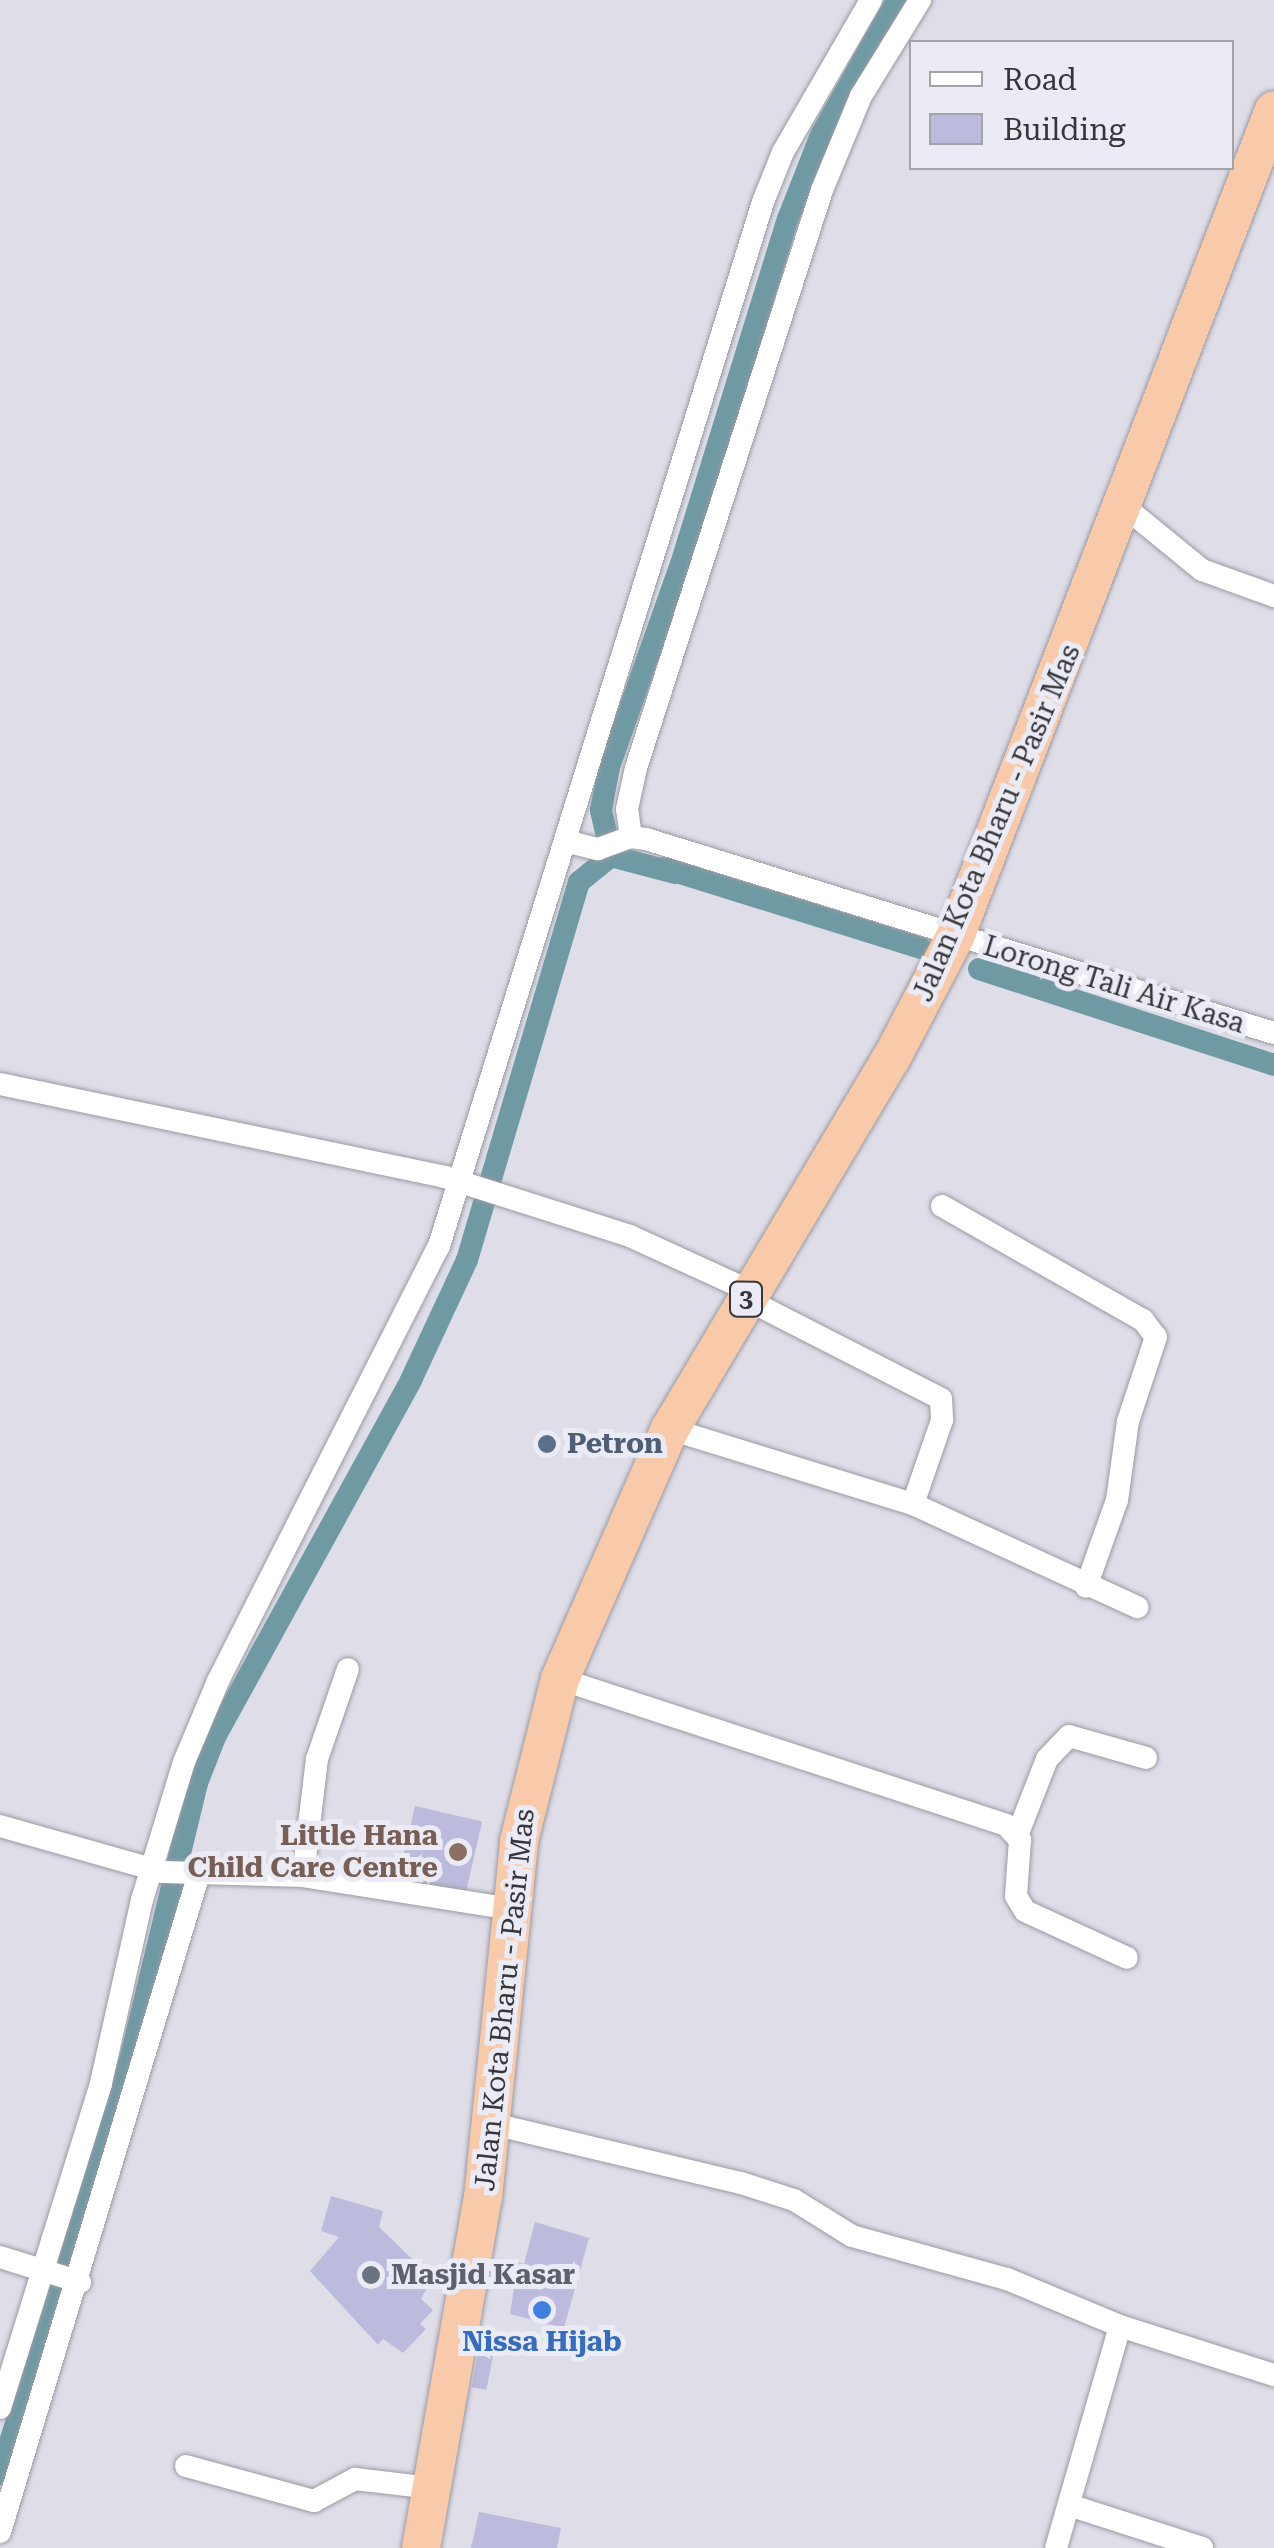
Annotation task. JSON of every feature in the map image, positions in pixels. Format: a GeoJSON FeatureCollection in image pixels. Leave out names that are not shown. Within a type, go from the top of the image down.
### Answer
{"type":"FeatureCollection","features":[{"type":"Feature","properties":{"kind":"highway","name":"Jalan Kota Bharu - Pasir Mas"},"geometry":{"type":"LineString","coordinates":[[421,2548],[493,2124],[511,1908],[535,1759],[560,1679],[670,1430],[891,1059],[955,937],[1126,508],[1274,110]]}},
{"type":"Feature","properties":{"kind":"street"},"geometry":{"type":"LineString","coordinates":[[0,2408],[101,2084],[199,1722],[400,1333],[466,1188],[580,845],[774,170],[871,0]]}},
{"type":"Feature","properties":{"kind":"street"},"geometry":{"type":"LineString","coordinates":[[580,845],[631,837],[627,809],[636,768],[822,190],[861,96],[920,0]]}},
{"type":"Feature","properties":{"kind":"street"},"geometry":{"type":"LineString","coordinates":[[1126,508],[1202,570],[1274,596]]}},
{"type":"Feature","properties":{"kind":"street","name":"Lorong Tali Air Kasa"},"geometry":{"type":"LineString","coordinates":[[631,837],[1274,1033]]}},
{"type":"Feature","properties":{"kind":"street"},"geometry":{"type":"LineString","coordinates":[[0,1084],[466,1188],[593,1222],[748,1295],[941,1399],[942,1420],[913,1504]]}},
{"type":"Feature","properties":{"kind":"street"},"geometry":{"type":"LineString","coordinates":[[942,1206],[1143,1320],[1156,1337],[1128,1421],[1117,1500],[1086,1588]]}},
{"type":"Feature","properties":{"kind":"street"},"geometry":{"type":"LineString","coordinates":[[670,1430],[913,1504],[1086,1588],[1137,1607]]}},
{"type":"Feature","properties":{"kind":"street"},"geometry":{"type":"LineString","coordinates":[[303,1876],[317,1759],[348,1670]]}},
{"type":"Feature","properties":{"kind":"street"},"geometry":{"type":"LineString","coordinates":[[560,1679],[1018,1832]]}},
{"type":"Feature","properties":{"kind":"street"},"geometry":{"type":"LineString","coordinates":[[1127,1958],[1025,1911],[1016,1896],[1018,1832],[1047,1759],[1070,1736],[1146,1758]]}},
{"type":"Feature","properties":{"kind":"street"},"geometry":{"type":"LineString","coordinates":[[0,1826],[157,1871],[194,1877],[228,1872],[303,1876],[511,1908]]}},
{"type":"Feature","properties":{"kind":"street"},"geometry":{"type":"LineString","coordinates":[[0,2532],[194,1877]]}},
{"type":"Feature","properties":{"kind":"street"},"geometry":{"type":"LineString","coordinates":[[493,2124],[741,2183],[794,2200],[852,2236],[1007,2279],[1120,2326],[1274,2375]]}},
{"type":"Feature","properties":{"kind":"street"},"geometry":{"type":"LineString","coordinates":[[0,2257],[76,2281]]}},
{"type":"Feature","properties":{"kind":"street"},"geometry":{"type":"LineString","coordinates":[[1056,2548],[1120,2326]]}},
{"type":"Feature","properties":{"kind":"street"},"geometry":{"type":"LineString","coordinates":[[186,2466],[314,2501],[355,2478],[432,2488]]}},
{"type":"Feature","properties":{"kind":"street"},"geometry":{"type":"LineString","coordinates":[[1069,2505],[1202,2548]]}},
{"type":"Feature","properties":{"kind":"building"},"geometry":{"type":"Polygon","coordinates":[[[415,1806],[482,1822],[466,1892],[399,1876],[415,1806]]]}},
{"type":"Feature","properties":{"kind":"building","name":"Masjid Kasar"},"geometry":{"type":"Polygon","coordinates":[[[331,2196],[383,2211],[379,2227],[432,2278],[421,2299],[433,2310],[420,2324],[426,2329],[403,2353],[383,2339],[378,2345],[310,2271],[339,2237],[321,2231],[331,2196]]]}},
{"type":"Feature","properties":{"kind":"building"},"geometry":{"type":"Polygon","coordinates":[[[535,2222],[589,2238],[564,2328],[510,2314],[518,2262],[524,2264],[535,2222]]]}},
{"type":"Feature","properties":{"kind":"building"},"geometry":{"type":"Polygon","coordinates":[[[481,2339],[496,2342],[486,2390],[472,2387],[481,2339]]]}},
{"type":"Feature","properties":{"kind":"building"},"geometry":{"type":"Polygon","coordinates":[[[479,2512],[561,2528],[557,2548],[471,2548],[479,2512]]]}},
{"type":"Feature","properties":{"kind":"waterway"},"geometry":{"type":"LineString","coordinates":[[608,841],[601,810],[609,767],[681,564],[788,219],[821,135],[897,0]]}},
{"type":"Feature","properties":{"kind":"waterway"},"geometry":{"type":"LineString","coordinates":[[0,2474],[131,2056],[197,1783],[215,1737],[411,1380],[467,1260],[579,882],[611,856],[675,873]]}},
{"type":"Feature","properties":{"kind":"waterway"},"geometry":{"type":"LineString","coordinates":[[664,868],[921,948]]}},
{"type":"Feature","properties":{"kind":"waterway"},"geometry":{"type":"LineString","coordinates":[[979,969],[1274,1065]]}},
{"type":"Feature","properties":{"kind":"place","name":"Petron"},"geometry":{"type":"Point","coordinates":[547,1444]}},
{"type":"Feature","properties":{"kind":"place","name":"Little Hana Child Care Centre"},"geometry":{"type":"Point","coordinates":[458,1852]}},
{"type":"Feature","properties":{"kind":"place","name":"Masjid Kasar"},"geometry":{"type":"Point","coordinates":[371,2275]}},
{"type":"Feature","properties":{"kind":"place","name":"Nissa Hijab"},"geometry":{"type":"Point","coordinates":[542,2310]}}]}
